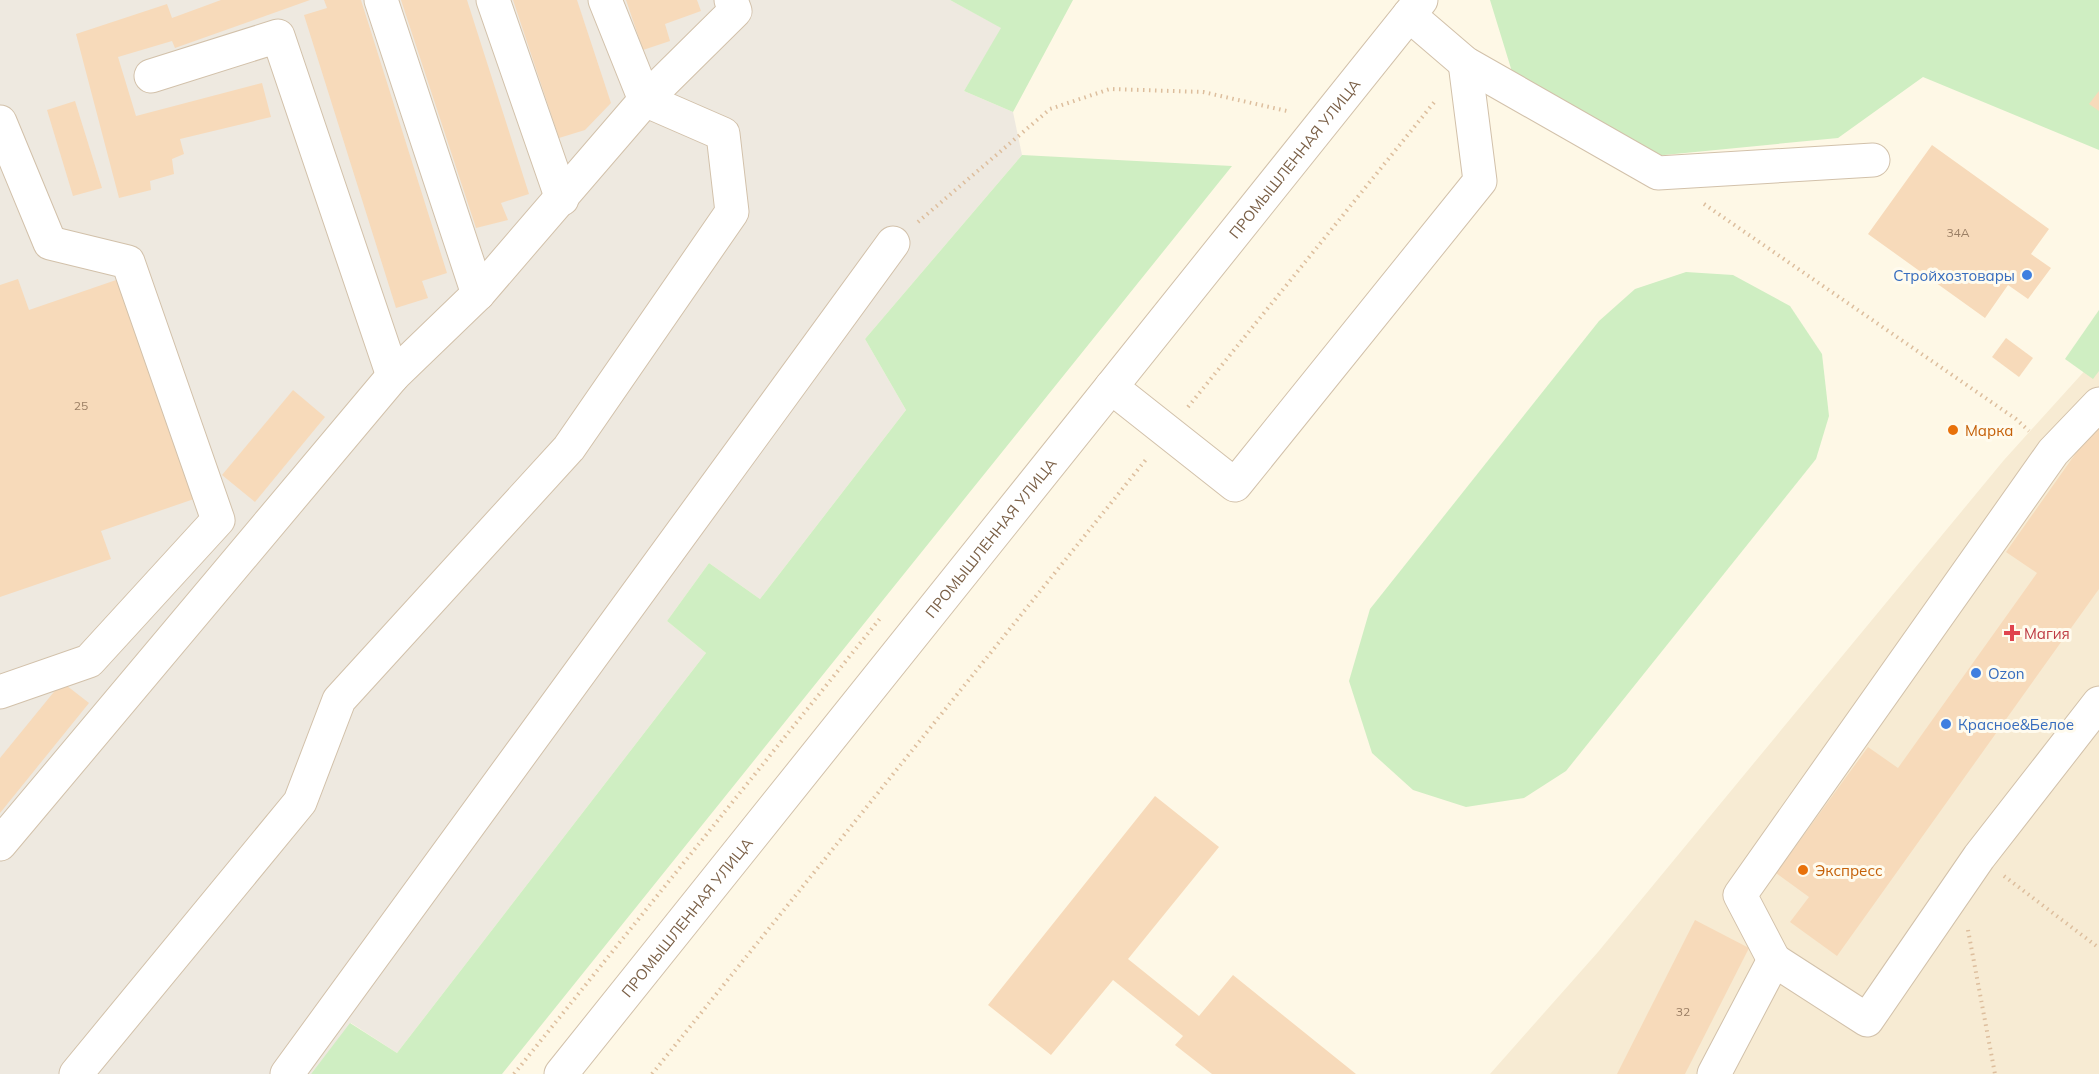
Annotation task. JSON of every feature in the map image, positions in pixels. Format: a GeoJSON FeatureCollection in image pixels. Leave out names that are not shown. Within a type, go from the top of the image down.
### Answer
{"type":"FeatureCollection","features":[{"type":"Feature","properties":{"kind":"street"},"geometry":{"type":"LineString","coordinates":[[381,0],[478,294]]}},
{"type":"Feature","properties":{"kind":"street"},"geometry":{"type":"LineString","coordinates":[[493,0],[561,199]]}},
{"type":"Feature","properties":{"kind":"street"},"geometry":{"type":"LineString","coordinates":[[76,1074],[300,802],[339,700],[569,448],[732,212],[723,134],[645,100],[605,0]]}},
{"type":"Feature","properties":{"kind":"street"},"geometry":{"type":"LineString","coordinates":[[0,844],[393,376],[478,294],[645,100],[735,11],[731,0]]}},
{"type":"Feature","properties":{"kind":"street"},"geometry":{"type":"LineString","coordinates":[[1415,8],[1466,63],[1658,172],[1873,160]]}},
{"type":"Feature","properties":{"kind":"street","name":"ПРОМЫШЛЕННАЯ УЛИЦА"},"geometry":{"type":"LineString","coordinates":[[561,1074],[1415,8]]}},
{"type":"Feature","properties":{"kind":"street"},"geometry":{"type":"LineString","coordinates":[[151,76],[278,36],[393,376]]}},
{"type":"Feature","properties":{"kind":"street"},"geometry":{"type":"LineString","coordinates":[[1112,387],[1235,485],[1480,181],[1466,63]]}},
{"type":"Feature","properties":{"kind":"street"},"geometry":{"type":"LineString","coordinates":[[0,122],[50,243],[128,262],[218,520],[89,661],[0,692]]}},
{"type":"Feature","properties":{"kind":"street"},"geometry":{"type":"LineString","coordinates":[[287,1074],[893,243]]}},
{"type":"Feature","properties":{"kind":"street"},"geometry":{"type":"LineString","coordinates":[[2099,404],[2052,452],[1740,895],[1774,960],[1867,1020],[1979,857],[2099,703]]}},
{"type":"Feature","properties":{"kind":"street"},"geometry":{"type":"LineString","coordinates":[[1714,1074],[1774,960]]}},
{"type":"Feature","properties":{"kind":"path"},"geometry":{"type":"LineString","coordinates":[[652,1074],[1466,63]]}},
{"type":"Feature","properties":{"kind":"path"},"geometry":{"type":"LineString","coordinates":[[893,243],[1050,109],[1110,89],[1203,92],[1287,111]]}},
{"type":"Feature","properties":{"kind":"path"},"geometry":{"type":"LineString","coordinates":[[1658,172],[2016,419],[2052,452]]}},
{"type":"Feature","properties":{"kind":"path"},"geometry":{"type":"LineString","coordinates":[[1979,857],[2099,948]]}},
{"type":"Feature","properties":{"kind":"path"},"geometry":{"type":"LineString","coordinates":[[1960,885],[1995,1074]]}},
{"type":"Feature","properties":{"kind":"shaded area"},"geometry":{"type":"Polygon","coordinates":[[[0,0],[950,0],[1002,28],[964,91],[1013,112],[1022,155],[865,339],[906,410],[760,599],[709,563],[667,621],[706,653],[397,1053],[351,1023],[311,1074],[0,1074],[0,0]]]}},
{"type":"Feature","properties":{"kind":"shaded area"},"geometry":{"type":"Polygon","coordinates":[[[2099,355],[2099,1074],[1490,1074],[1598,952],[2004,460],[2099,355]]]}},
{"type":"Feature","properties":{"kind":"green space"},"geometry":{"type":"Polygon","coordinates":[[[950,0],[1073,0],[1013,112],[964,91],[1001,28],[950,0]]]}},
{"type":"Feature","properties":{"kind":"green space"},"geometry":{"type":"Polygon","coordinates":[[[1490,0],[2099,0],[2099,150],[1923,77],[1838,138],[1654,156],[1513,75],[1490,0]]]}},
{"type":"Feature","properties":{"kind":"green space"},"geometry":{"type":"Polygon","coordinates":[[[1022,155],[1232,166],[502,1074],[311,1074],[350,1023],[397,1053],[706,653],[667,621],[709,563],[760,599],[906,410],[865,339],[1022,155]]]}},
{"type":"Feature","properties":{"kind":"green space"},"geometry":{"type":"Polygon","coordinates":[[[1686,272],[1733,275],[1790,306],[1822,354],[1829,416],[1816,459],[1566,771],[1524,798],[1466,807],[1413,790],[1372,753],[1349,681],[1370,609],[1599,321],[1635,289],[1686,272]]]}},
{"type":"Feature","properties":{"kind":"green space"},"geometry":{"type":"Polygon","coordinates":[[[2099,310],[2099,371],[2093,379],[2065,359],[2099,310]]]}},
{"type":"Feature","properties":{"kind":"building"},"geometry":{"type":"Polygon","coordinates":[[[221,0],[310,0],[175,48],[172,41],[118,57],[136,116],[262,83],[271,117],[180,139],[184,154],[172,159],[174,174],[150,181],[151,190],[119,198],[76,34],[167,4],[172,18],[221,0]]]}},
{"type":"Feature","properties":{"kind":"building"},"geometry":{"type":"Polygon","coordinates":[[[324,0],[361,0],[447,273],[422,281],[428,298],[396,308],[304,15],[327,8],[324,0]]]}},
{"type":"Feature","properties":{"kind":"building"},"geometry":{"type":"Polygon","coordinates":[[[401,0],[467,0],[529,194],[501,203],[508,220],[476,228],[401,0]]]}},
{"type":"Feature","properties":{"kind":"building"},"geometry":{"type":"Polygon","coordinates":[[[513,0],[577,0],[611,103],[585,130],[559,138],[513,0]]]}},
{"type":"Feature","properties":{"kind":"building"},"geometry":{"type":"Polygon","coordinates":[[[626,0],[697,0],[701,11],[665,24],[670,41],[643,50],[626,0]]]}},
{"type":"Feature","properties":{"kind":"building"},"geometry":{"type":"Polygon","coordinates":[[[2099,91],[2099,111],[2089,104],[2099,91]]]}},
{"type":"Feature","properties":{"kind":"building"},"geometry":{"type":"Polygon","coordinates":[[[75,101],[102,188],[73,196],[47,110],[75,101]]]}},
{"type":"Feature","properties":{"kind":"building"},"geometry":{"type":"Polygon","coordinates":[[[1932,145],[2049,229],[2031,254],[2051,268],[2028,299],[2008,285],[1985,318],[1868,234],[1932,145]]]}},
{"type":"Feature","properties":{"kind":"building"},"geometry":{"type":"Polygon","coordinates":[[[18,279],[29,310],[119,279],[194,499],[101,531],[111,559],[0,597],[0,285],[18,279]]]}},
{"type":"Feature","properties":{"kind":"building"},"geometry":{"type":"Polygon","coordinates":[[[2006,338],[2033,358],[2019,377],[1992,357],[2006,338]]]}},
{"type":"Feature","properties":{"kind":"building"},"geometry":{"type":"Polygon","coordinates":[[[293,390],[325,417],[255,502],[222,475],[293,390]]]}},
{"type":"Feature","properties":{"kind":"building"},"geometry":{"type":"Polygon","coordinates":[[[2099,425],[2099,589],[1837,956],[1790,922],[1809,897],[1776,873],[1868,747],[1898,768],[2037,573],[2006,552],[2095,426],[2099,425]]]}},
{"type":"Feature","properties":{"kind":"building"},"geometry":{"type":"Polygon","coordinates":[[[62,682],[89,703],[0,813],[0,758],[62,682]]]}},
{"type":"Feature","properties":{"kind":"building"},"geometry":{"type":"Polygon","coordinates":[[[1155,796],[1219,847],[1128,959],[1199,1016],[1233,975],[1356,1074],[1212,1074],[1175,1045],[1183,1036],[1113,980],[1051,1055],[988,1005],[1155,796]]]}},
{"type":"Feature","properties":{"kind":"building"},"geometry":{"type":"Polygon","coordinates":[[[1695,920],[1749,948],[1685,1074],[1617,1074],[1695,920]]]}},
{"type":"Feature","properties":{"kind":"place","name":"Стройхозтовары"},"geometry":{"type":"Point","coordinates":[2027,275]}},
{"type":"Feature","properties":{"kind":"place","name":"Марка"},"geometry":{"type":"Point","coordinates":[1953,430]}},
{"type":"Feature","properties":{"kind":"place","name":"Магия"},"geometry":{"type":"Point","coordinates":[2012,633]}},
{"type":"Feature","properties":{"kind":"place","name":"Ozon"},"geometry":{"type":"Point","coordinates":[1976,673]}},
{"type":"Feature","properties":{"kind":"place","name":"Красное&Белое"},"geometry":{"type":"Point","coordinates":[1946,724]}},
{"type":"Feature","properties":{"kind":"place","name":"Экспресс"},"geometry":{"type":"Point","coordinates":[1803,870]}}]}
